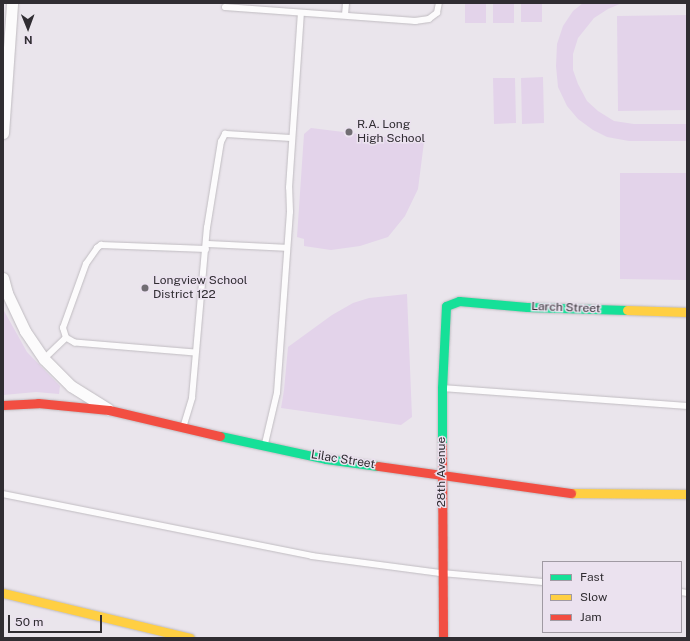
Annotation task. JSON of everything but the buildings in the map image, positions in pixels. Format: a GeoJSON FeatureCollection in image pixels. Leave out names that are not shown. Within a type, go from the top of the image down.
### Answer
{"type":"FeatureCollection","features":[{"type":"Feature","properties":{"kind":"street"},"geometry":{"type":"LineString","coordinates":[[3,133],[6,40],[12,3]]}},
{"type":"Feature","properties":{"kind":"street"},"geometry":{"type":"LineString","coordinates":[[3,278],[7,293],[25,331],[44,359],[71,386],[109,410]]}},
{"type":"Feature","properties":{"kind":"street","name":"Larch Street"},"geometry":{"type":"LineString","coordinates":[[446,306],[459,301],[534,307],[687,312]]}},
{"type":"Feature","properties":{"kind":"street","name":"28th Avenue"},"geometry":{"type":"LineString","coordinates":[[443,638],[441,474],[442,388],[446,306]]}},
{"type":"Feature","properties":{"kind":"street","name":"Lilac Street"},"geometry":{"type":"LineString","coordinates":[[3,405],[38,403],[109,410],[183,428],[326,459],[574,493],[687,494]]}},
{"type":"Feature","properties":{"kind":"street"},"geometry":{"type":"LineString","coordinates":[[3,593],[190,638]]}},
{"type":"Feature","properties":{"kind":"lane"},"geometry":{"type":"LineString","coordinates":[[345,15],[346,3]]}},
{"type":"Feature","properties":{"kind":"lane"},"geometry":{"type":"LineString","coordinates":[[225,7],[415,21],[429,19],[437,13],[439,3]]}},
{"type":"Feature","properties":{"kind":"lane"},"geometry":{"type":"LineString","coordinates":[[264,446],[277,393],[301,13]]}},
{"type":"Feature","properties":{"kind":"lane"},"geometry":{"type":"LineString","coordinates":[[183,428],[192,398],[211,193],[217,172],[221,142],[225,134],[292,138]]}},
{"type":"Feature","properties":{"kind":"lane"},"geometry":{"type":"LineString","coordinates":[[66,338],[63,328],[86,264],[97,248],[101,245],[287,248]]}},
{"type":"Feature","properties":{"kind":"lane"},"geometry":{"type":"LineString","coordinates":[[66,338],[86,344],[195,353]]}},
{"type":"Feature","properties":{"kind":"lane"},"geometry":{"type":"LineString","coordinates":[[44,359],[66,338]]}},
{"type":"Feature","properties":{"kind":"lane"},"geometry":{"type":"LineString","coordinates":[[442,388],[687,406]]}},
{"type":"Feature","properties":{"kind":"lane"},"geometry":{"type":"LineString","coordinates":[[3,494],[312,556],[442,573],[542,582]]}},
{"type":"Feature","properties":{"kind":"shaded area"},"geometry":{"type":"Polygon","coordinates":[[[465,3],[486,3],[486,23],[465,23],[465,3]]]}},
{"type":"Feature","properties":{"kind":"shaded area"},"geometry":{"type":"Polygon","coordinates":[[[493,3],[514,3],[514,23],[493,23],[493,3]]]}},
{"type":"Feature","properties":{"kind":"shaded area"},"geometry":{"type":"Polygon","coordinates":[[[521,3],[542,3],[542,22],[521,22],[521,3]]]}},
{"type":"Feature","properties":{"kind":"shaded area"},"geometry":{"type":"Polygon","coordinates":[[[583,3],[622,3],[608,9],[594,18],[578,38],[573,54],[573,70],[578,84],[587,101],[598,111],[614,121],[634,124],[687,124],[687,141],[629,141],[607,137],[593,130],[578,119],[567,106],[558,87],[556,66],[557,44],[563,26],[573,11],[583,3]]]}},
{"type":"Feature","properties":{"kind":"shaded area"},"geometry":{"type":"Polygon","coordinates":[[[687,15],[687,110],[618,111],[617,16],[687,15]]]}},
{"type":"Feature","properties":{"kind":"shaded area"},"geometry":{"type":"Polygon","coordinates":[[[543,77],[544,123],[522,124],[521,78],[543,77]]]}},
{"type":"Feature","properties":{"kind":"shaded area"},"geometry":{"type":"Polygon","coordinates":[[[493,78],[515,78],[516,123],[494,124],[493,78]]]}},
{"type":"Feature","properties":{"kind":"shaded area"},"geometry":{"type":"Polygon","coordinates":[[[311,128],[424,142],[418,189],[405,216],[388,237],[360,246],[331,250],[304,246],[304,239],[297,237],[304,134],[311,128]]]}},
{"type":"Feature","properties":{"kind":"shaded area"},"geometry":{"type":"Polygon","coordinates":[[[620,173],[687,173],[687,280],[620,279],[620,173]]]}},
{"type":"Feature","properties":{"kind":"shaded area"},"geometry":{"type":"Polygon","coordinates":[[[407,294],[412,417],[401,425],[281,408],[288,347],[332,315],[353,303],[369,298],[407,294]]]}},
{"type":"Feature","properties":{"kind":"shaded area"},"geometry":{"type":"Polygon","coordinates":[[[3,309],[27,352],[60,386],[59,394],[36,392],[3,395],[3,309]]]}},
{"type":"Feature","properties":{"kind":"traffic: fast"},"geometry":{"type":"LineString","coordinates":[[442,445],[442,388],[446,306],[459,301],[527,307],[627,310]]}},
{"type":"Feature","properties":{"kind":"traffic: fast"},"geometry":{"type":"LineString","coordinates":[[220,436],[326,459],[378,466]]}},
{"type":"Feature","properties":{"kind":"traffic: slow"},"geometry":{"type":"LineString","coordinates":[[627,310],[687,312]]}},
{"type":"Feature","properties":{"kind":"traffic: slow"},"geometry":{"type":"LineString","coordinates":[[571,493],[687,494]]}},
{"type":"Feature","properties":{"kind":"traffic: slow"},"geometry":{"type":"LineString","coordinates":[[3,593],[190,638]]}},
{"type":"Feature","properties":{"kind":"traffic: jam"},"geometry":{"type":"LineString","coordinates":[[3,405],[38,403],[109,410],[220,436]]}},
{"type":"Feature","properties":{"kind":"traffic: jam"},"geometry":{"type":"LineString","coordinates":[[442,445],[443,638]]}},
{"type":"Feature","properties":{"kind":"traffic: jam"},"geometry":{"type":"LineString","coordinates":[[378,466],[571,493]]}},
{"type":"Feature","properties":{"kind":"place","name":"R.A. Long High School"},"geometry":{"type":"Point","coordinates":[349,132]}},
{"type":"Feature","properties":{"kind":"place","name":"Longview School District 122"},"geometry":{"type":"Point","coordinates":[145,288]}}]}
